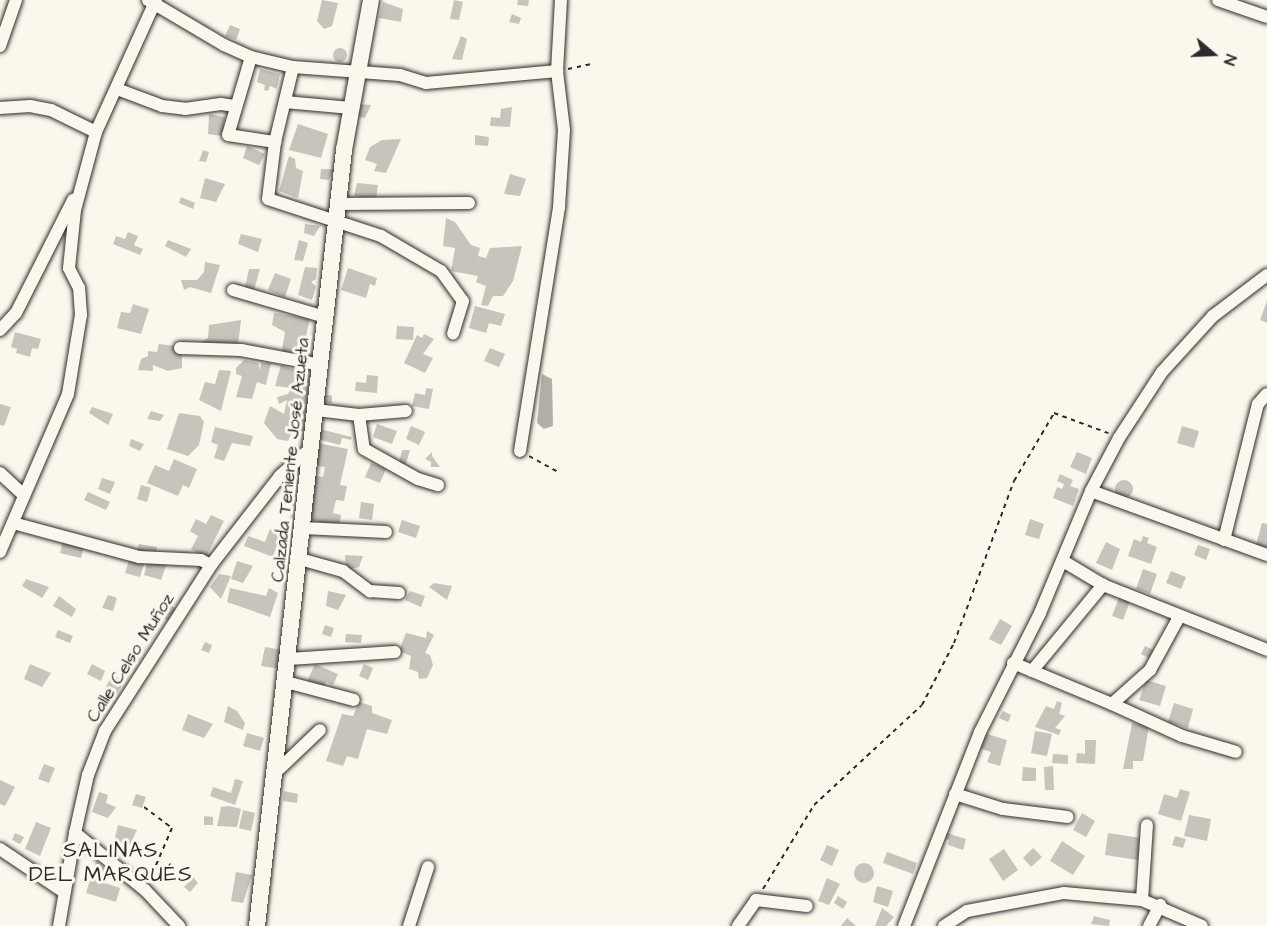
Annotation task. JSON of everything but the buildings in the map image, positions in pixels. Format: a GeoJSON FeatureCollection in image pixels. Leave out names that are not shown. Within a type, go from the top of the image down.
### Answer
{"type":"FeatureCollection","features":[{"type":"Feature","properties":{"kind":"main road","name":"Calzada Teniente José Azueta"},"geometry":{"type":"LineString","coordinates":[[257,926],[289,659],[337,204],[351,108],[371,0]]}},
{"type":"Feature","properties":{"kind":"street"},"geometry":{"type":"LineString","coordinates":[[0,46],[16,0]]}},
{"type":"Feature","properties":{"kind":"street"},"geometry":{"type":"LineString","coordinates":[[520,451],[559,207],[564,130],[557,71],[561,0]]}},
{"type":"Feature","properties":{"kind":"street"},"geometry":{"type":"LineString","coordinates":[[1218,0],[1267,17]]}},
{"type":"Feature","properties":{"kind":"street"},"geometry":{"type":"LineString","coordinates":[[0,552],[68,394],[81,315],[79,288],[69,268],[81,185],[96,132],[117,88],[152,2],[251,57],[293,67],[400,75],[426,82],[557,71]]}},
{"type":"Feature","properties":{"kind":"street"},"geometry":{"type":"LineString","coordinates":[[251,57],[228,135],[275,142]]}},
{"type":"Feature","properties":{"kind":"street"},"geometry":{"type":"LineString","coordinates":[[293,67],[275,142],[267,199],[381,236],[441,271],[463,301],[453,333]]}},
{"type":"Feature","properties":{"kind":"street"},"geometry":{"type":"LineString","coordinates":[[117,88],[162,106],[185,109],[221,104],[236,106]]}},
{"type":"Feature","properties":{"kind":"street"},"geometry":{"type":"LineString","coordinates":[[285,102],[351,108]]}},
{"type":"Feature","properties":{"kind":"street"},"geometry":{"type":"LineString","coordinates":[[0,108],[30,106],[51,110],[96,132]]}},
{"type":"Feature","properties":{"kind":"street"},"geometry":{"type":"LineString","coordinates":[[0,330],[16,313],[81,185]]}},
{"type":"Feature","properties":{"kind":"street"},"geometry":{"type":"LineString","coordinates":[[337,204],[469,203]]}},
{"type":"Feature","properties":{"kind":"street"},"geometry":{"type":"LineString","coordinates":[[904,926],[955,794],[1013,663],[1064,561],[1090,491],[1119,438],[1162,372],[1205,324],[1267,275]]}},
{"type":"Feature","properties":{"kind":"street"},"geometry":{"type":"LineString","coordinates":[[233,290],[326,317]]}},
{"type":"Feature","properties":{"kind":"street"},"geometry":{"type":"LineString","coordinates":[[180,348],[241,350],[321,365]]}},
{"type":"Feature","properties":{"kind":"street"},"geometry":{"type":"LineString","coordinates":[[1224,540],[1258,404],[1267,394]]}},
{"type":"Feature","properties":{"kind":"street"},"geometry":{"type":"LineString","coordinates":[[316,410],[359,416],[406,411]]}},
{"type":"Feature","properties":{"kind":"street"},"geometry":{"type":"LineString","coordinates":[[359,416],[364,449],[407,474],[438,485]]}},
{"type":"Feature","properties":{"kind":"street","name":"Calle Celso Muñoz"},"geometry":{"type":"LineString","coordinates":[[59,926],[75,833],[88,775],[105,730],[211,565],[279,476],[312,447]]}},
{"type":"Feature","properties":{"kind":"street"},"geometry":{"type":"LineString","coordinates":[[0,473],[24,495]]}},
{"type":"Feature","properties":{"kind":"street"},"geometry":{"type":"LineString","coordinates":[[1090,491],[1267,555]]}},
{"type":"Feature","properties":{"kind":"street"},"geometry":{"type":"LineString","coordinates":[[13,523],[139,557],[201,560],[211,565]]}},
{"type":"Feature","properties":{"kind":"street"},"geometry":{"type":"LineString","coordinates":[[303,528],[386,532]]}},
{"type":"Feature","properties":{"kind":"street"},"geometry":{"type":"LineString","coordinates":[[300,559],[344,571],[370,591],[399,593]]}},
{"type":"Feature","properties":{"kind":"street"},"geometry":{"type":"LineString","coordinates":[[1064,561],[1103,585],[1267,650]]}},
{"type":"Feature","properties":{"kind":"street"},"geometry":{"type":"LineString","coordinates":[[1032,671],[1103,585]]}},
{"type":"Feature","properties":{"kind":"street"},"geometry":{"type":"LineString","coordinates":[[1112,704],[1150,670],[1179,617]]}},
{"type":"Feature","properties":{"kind":"street"},"geometry":{"type":"LineString","coordinates":[[289,659],[395,652]]}},
{"type":"Feature","properties":{"kind":"street"},"geometry":{"type":"LineString","coordinates":[[1013,663],[1182,736],[1236,752]]}},
{"type":"Feature","properties":{"kind":"street"},"geometry":{"type":"LineString","coordinates":[[286,682],[354,700]]}},
{"type":"Feature","properties":{"kind":"street"},"geometry":{"type":"LineString","coordinates":[[275,772],[320,730]]}},
{"type":"Feature","properties":{"kind":"street"},"geometry":{"type":"LineString","coordinates":[[955,794],[1003,809],[1068,816]]}},
{"type":"Feature","properties":{"kind":"street"},"geometry":{"type":"LineString","coordinates":[[1142,900],[1148,825]]}},
{"type":"Feature","properties":{"kind":"street"},"geometry":{"type":"LineString","coordinates":[[75,833],[145,890],[179,926]]}},
{"type":"Feature","properties":{"kind":"street"},"geometry":{"type":"LineString","coordinates":[[0,849],[64,892]]}},
{"type":"Feature","properties":{"kind":"street"},"geometry":{"type":"LineString","coordinates":[[409,926],[428,867]]}},
{"type":"Feature","properties":{"kind":"street"},"geometry":{"type":"LineString","coordinates":[[944,926],[967,911],[1055,895],[1142,900],[1160,905],[1202,926]]}},
{"type":"Feature","properties":{"kind":"street"},"geometry":{"type":"LineString","coordinates":[[738,926],[756,900],[807,906]]}},
{"type":"Feature","properties":{"kind":"street"},"geometry":{"type":"LineString","coordinates":[[1149,926],[1160,905]]}},
{"type":"Feature","properties":{"kind":"path"},"geometry":{"type":"LineString","coordinates":[[557,71],[591,64]]}},
{"type":"Feature","properties":{"kind":"path"},"geometry":{"type":"LineString","coordinates":[[756,900],[814,805],[922,705],[954,643],[1014,481],[1054,413],[1119,438]]}},
{"type":"Feature","properties":{"kind":"path"},"geometry":{"type":"LineString","coordinates":[[520,451],[558,472]]}},
{"type":"Feature","properties":{"kind":"path"},"geometry":{"type":"LineString","coordinates":[[144,807],[172,828],[145,890]]}},
{"type":"Feature","properties":{"kind":"shaded area"},"geometry":{"type":"Polygon","coordinates":[[[542,374],[552,379],[553,426],[544,429],[537,423],[542,374]]]}},
{"type":"Feature","properties":{"kind":"district","name":"SALINAS DEL MARQUÉS"},"geometry":{"type":"Point","coordinates":[111,863]}}]}
